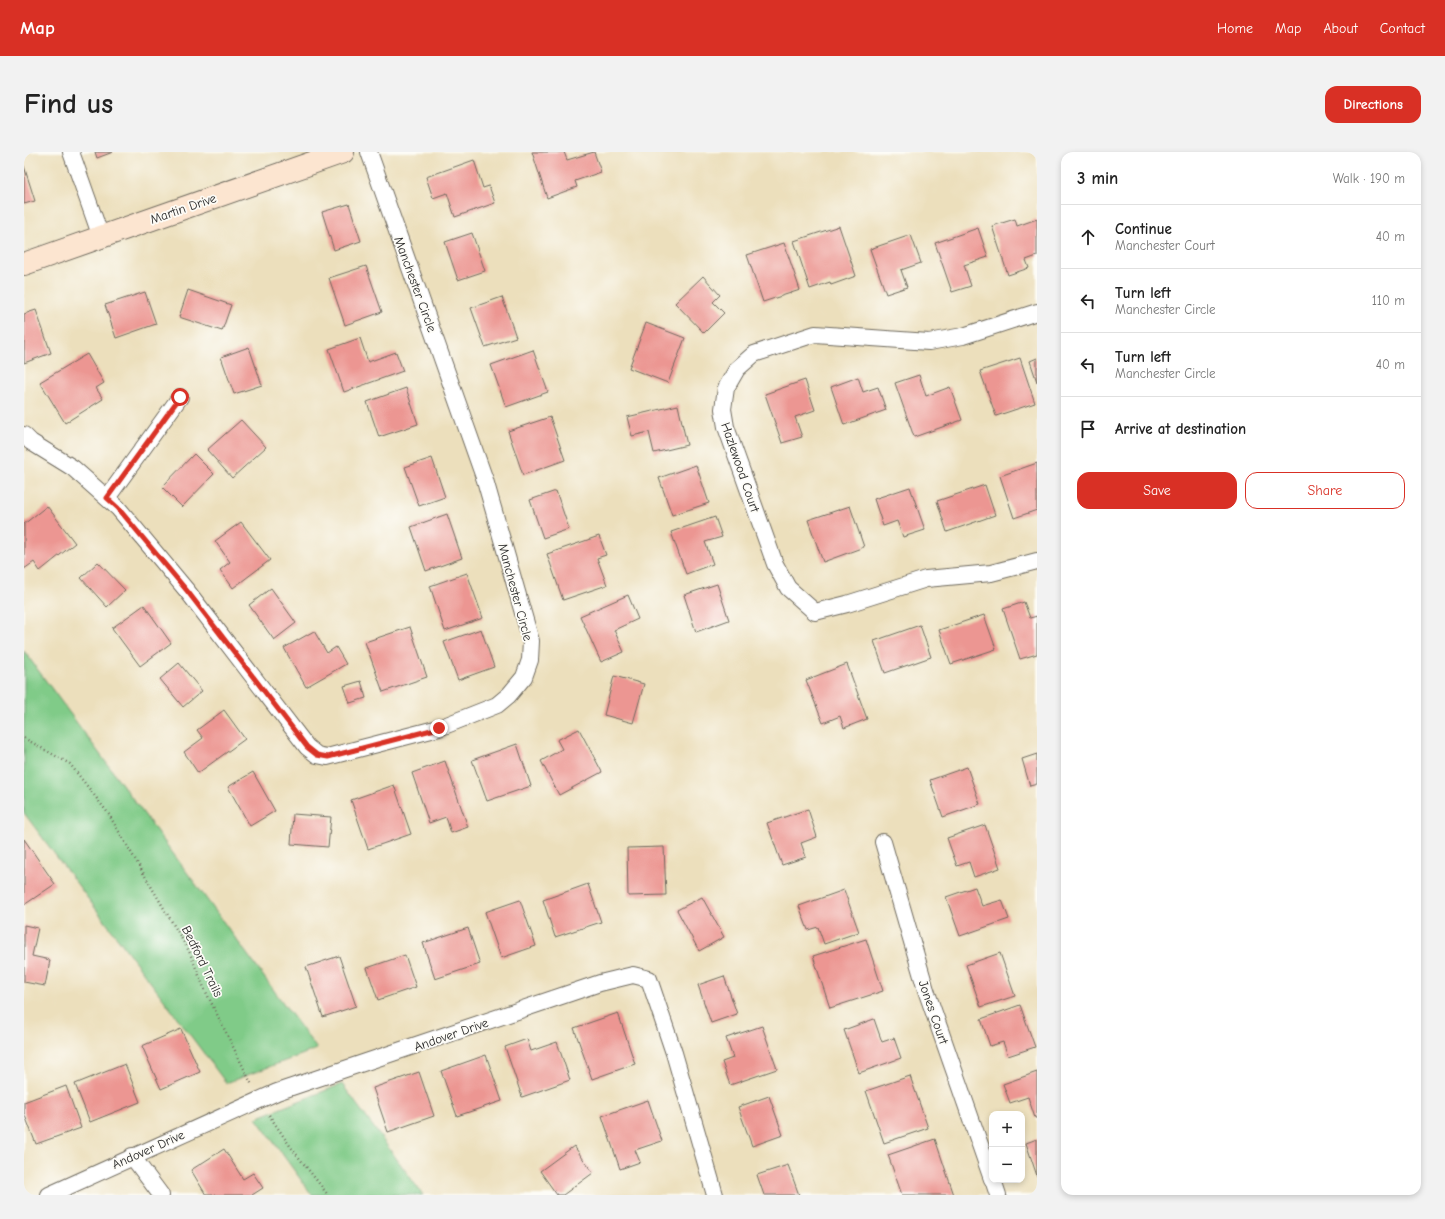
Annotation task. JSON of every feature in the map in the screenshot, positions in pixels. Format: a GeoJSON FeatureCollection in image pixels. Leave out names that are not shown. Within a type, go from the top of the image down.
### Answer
{"type":"FeatureCollection","features":[{"type":"Feature","properties":{"kind":"street"},"geometry":{"type":"LineString","coordinates":[[71,152],[102,237]]}},
{"type":"Feature","properties":{"kind":"street","name":"Martin Drive"},"geometry":{"type":"LineString","coordinates":[[24,264],[343,152]]}},
{"type":"Feature","properties":{"kind":"street","name":"Manchester Circle"},"geometry":{"type":"LineString","coordinates":[[24,435],[31,442],[73,468],[118,508],[188,592],[307,747],[317,755],[328,757],[439,728],[497,705],[509,695],[524,677],[530,660],[531,641],[485,480],[369,152]]}},
{"type":"Feature","properties":{"kind":"street","name":"Hazlewood Court"},"geometry":{"type":"LineString","coordinates":[[1037,312],[963,336],[929,342],[815,334],[754,354],[737,369],[726,388],[723,409],[726,427],[775,564],[788,588],[815,612],[847,604],[926,579],[991,573],[1037,561]]}},
{"type":"Feature","properties":{"kind":"street"},"geometry":{"type":"LineString","coordinates":[[107,498],[180,397]]}},
{"type":"Feature","properties":{"kind":"street","name":"Jones Court"},"geometry":{"type":"LineString","coordinates":[[883,842],[926,990],[989,1170]]}},
{"type":"Feature","properties":{"kind":"street","name":"Andover Drive"},"geometry":{"type":"LineString","coordinates":[[49,1195],[132,1156],[277,1092],[600,983],[633,975],[648,979],[674,1053],[715,1195]]}},
{"type":"Feature","properties":{"kind":"street"},"geometry":{"type":"LineString","coordinates":[[132,1156],[161,1195]]}},
{"type":"Feature","properties":{"kind":"street","name":"Jones Court"},"geometry":{"type":"LineString","coordinates":[[994,1183],[998,1195]]}},
{"type":"Feature","properties":{"kind":"path","name":"Bedford Trails"},"geometry":{"type":"LineString","coordinates":[[24,738],[70,764],[108,813],[189,951],[259,1100],[290,1146],[328,1195]]}},
{"type":"Feature","properties":{"kind":"green space"},"geometry":{"type":"Polygon","coordinates":[[[24,651],[317,1049],[226,1083],[24,813],[24,651]]]}},
{"type":"Feature","properties":{"kind":"green space"},"geometry":{"type":"Polygon","coordinates":[[[342,1084],[423,1195],[312,1195],[256,1118],[342,1084]]]}},
{"type":"Feature","properties":{"kind":"building"},"geometry":{"type":"Polygon","coordinates":[[[95,152],[113,152],[97,158],[95,152]]]}},
{"type":"Feature","properties":{"kind":"building"},"geometry":{"type":"Polygon","coordinates":[[[532,152],[564,152],[567,160],[594,152],[601,172],[575,181],[577,187],[547,198],[532,152]]]}},
{"type":"Feature","properties":{"kind":"building"},"geometry":{"type":"Polygon","coordinates":[[[474,160],[483,188],[489,186],[495,203],[455,217],[447,193],[433,198],[426,177],[474,160]]]}},
{"type":"Feature","properties":{"kind":"building"},"geometry":{"type":"Polygon","coordinates":[[[24,166],[35,201],[24,204],[24,166]]]}},
{"type":"Feature","properties":{"kind":"building"},"geometry":{"type":"Polygon","coordinates":[[[349,204],[361,241],[334,250],[322,212],[349,204]]]}},
{"type":"Feature","properties":{"kind":"building"},"geometry":{"type":"Polygon","coordinates":[[[1015,219],[1017,226],[1037,219],[1037,256],[1026,260],[1029,268],[1008,275],[992,226],[1015,219]]]}},
{"type":"Feature","properties":{"kind":"building"},"geometry":{"type":"Polygon","coordinates":[[[839,226],[856,276],[831,285],[830,282],[810,289],[794,241],[839,226]]]}},
{"type":"Feature","properties":{"kind":"building"},"geometry":{"type":"Polygon","coordinates":[[[978,228],[988,257],[964,265],[971,286],[952,292],[935,243],[978,228]]]}},
{"type":"Feature","properties":{"kind":"building"},"geometry":{"type":"Polygon","coordinates":[[[472,233],[485,271],[458,280],[445,242],[472,233]]]}},
{"type":"Feature","properties":{"kind":"building"},"geometry":{"type":"Polygon","coordinates":[[[911,235],[921,263],[901,270],[907,287],[886,294],[870,249],[911,235]]]}},
{"type":"Feature","properties":{"kind":"building"},"geometry":{"type":"Polygon","coordinates":[[[784,243],[800,290],[763,302],[747,255],[784,243]]]}},
{"type":"Feature","properties":{"kind":"building"},"geometry":{"type":"Polygon","coordinates":[[[366,266],[382,312],[345,325],[329,278],[366,266]]]}},
{"type":"Feature","properties":{"kind":"building"},"geometry":{"type":"Polygon","coordinates":[[[703,276],[720,295],[713,302],[724,313],[704,333],[675,303],[703,276]]]}},
{"type":"Feature","properties":{"kind":"building"},"geometry":{"type":"Polygon","coordinates":[[[188,290],[231,305],[222,331],[179,317],[188,290]]]}},
{"type":"Feature","properties":{"kind":"building"},"geometry":{"type":"Polygon","coordinates":[[[145,292],[156,324],[116,338],[105,305],[145,292]]]}},
{"type":"Feature","properties":{"kind":"building"},"geometry":{"type":"Polygon","coordinates":[[[502,297],[516,337],[485,347],[471,308],[502,297]]]}},
{"type":"Feature","properties":{"kind":"building"},"geometry":{"type":"Polygon","coordinates":[[[36,310],[51,353],[24,363],[24,314],[36,310]]]}},
{"type":"Feature","properties":{"kind":"building"},"geometry":{"type":"Polygon","coordinates":[[[646,323],[685,338],[668,383],[629,368],[646,323]]]}},
{"type":"Feature","properties":{"kind":"building"},"geometry":{"type":"Polygon","coordinates":[[[360,338],[368,362],[396,352],[403,371],[344,392],[329,349],[360,338]]]}},
{"type":"Feature","properties":{"kind":"building"},"geometry":{"type":"Polygon","coordinates":[[[249,347],[262,385],[234,394],[221,357],[249,347]]]}},
{"type":"Feature","properties":{"kind":"building"},"geometry":{"type":"Polygon","coordinates":[[[533,350],[548,392],[506,407],[491,365],[533,350]]]}},
{"type":"Feature","properties":{"kind":"building"},"geometry":{"type":"Polygon","coordinates":[[[87,354],[104,383],[96,388],[103,399],[65,423],[40,382],[87,354]]]}},
{"type":"Feature","properties":{"kind":"building"},"geometry":{"type":"Polygon","coordinates":[[[1020,358],[1035,403],[996,416],[980,371],[1020,358]]]}},
{"type":"Feature","properties":{"kind":"building"},"geometry":{"type":"Polygon","coordinates":[[[1037,358],[1037,382],[1030,361],[1037,358]]]}},
{"type":"Feature","properties":{"kind":"building"},"geometry":{"type":"Polygon","coordinates":[[[919,375],[926,396],[950,387],[962,420],[914,437],[895,383],[919,375]]]}},
{"type":"Feature","properties":{"kind":"building"},"geometry":{"type":"Polygon","coordinates":[[[858,377],[863,392],[878,387],[886,410],[844,425],[831,387],[858,377]]]}},
{"type":"Feature","properties":{"kind":"building"},"geometry":{"type":"Polygon","coordinates":[[[805,380],[815,410],[795,417],[802,437],[782,443],[765,394],[805,380]]]}},
{"type":"Feature","properties":{"kind":"building"},"geometry":{"type":"Polygon","coordinates":[[[406,388],[418,424],[379,437],[367,402],[406,388]]]}},
{"type":"Feature","properties":{"kind":"building"},"geometry":{"type":"Polygon","coordinates":[[[678,405],[687,445],[654,453],[649,432],[632,436],[627,417],[678,405]]]}},
{"type":"Feature","properties":{"kind":"building"},"geometry":{"type":"Polygon","coordinates":[[[550,417],[565,460],[523,475],[508,431],[550,417]]]}},
{"type":"Feature","properties":{"kind":"building"},"geometry":{"type":"Polygon","coordinates":[[[241,420],[266,447],[232,478],[207,450],[241,420]]]}},
{"type":"Feature","properties":{"kind":"building"},"geometry":{"type":"Polygon","coordinates":[[[194,454],[214,474],[182,507],[162,487],[194,454]]]}},
{"type":"Feature","properties":{"kind":"building"},"geometry":{"type":"Polygon","coordinates":[[[432,458],[445,497],[419,506],[405,467],[432,458]]]}},
{"type":"Feature","properties":{"kind":"building"},"geometry":{"type":"Polygon","coordinates":[[[1037,463],[1037,510],[1014,518],[1000,476],[1037,463]]]}},
{"type":"Feature","properties":{"kind":"building"},"geometry":{"type":"Polygon","coordinates":[[[696,465],[709,503],[672,515],[659,478],[696,465]]]}},
{"type":"Feature","properties":{"kind":"building"},"geometry":{"type":"Polygon","coordinates":[[[985,485],[995,515],[947,532],[937,501],[985,485]]]}},
{"type":"Feature","properties":{"kind":"building"},"geometry":{"type":"Polygon","coordinates":[[[910,487],[925,530],[903,537],[897,521],[883,526],[874,499],[910,487]]]}},
{"type":"Feature","properties":{"kind":"building"},"geometry":{"type":"Polygon","coordinates":[[[556,491],[569,529],[543,538],[530,500],[556,491]]]}},
{"type":"Feature","properties":{"kind":"building"},"geometry":{"type":"Polygon","coordinates":[[[47,506],[75,543],[40,571],[34,562],[24,569],[24,524],[47,506]]]}},
{"type":"Feature","properties":{"kind":"building"},"geometry":{"type":"Polygon","coordinates":[[[850,506],[864,547],[823,562],[808,520],[850,506]]]}},
{"type":"Feature","properties":{"kind":"building"},"geometry":{"type":"Polygon","coordinates":[[[447,514],[462,558],[426,571],[411,527],[447,514]]]}},
{"type":"Feature","properties":{"kind":"building"},"geometry":{"type":"Polygon","coordinates":[[[715,517],[722,537],[705,542],[713,564],[686,574],[671,532],[715,517]]]}},
{"type":"Feature","properties":{"kind":"building"},"geometry":{"type":"Polygon","coordinates":[[[241,522],[270,560],[233,588],[220,570],[230,562],[215,541],[241,522]]]}},
{"type":"Feature","properties":{"kind":"building"},"geometry":{"type":"Polygon","coordinates":[[[599,536],[606,555],[597,558],[607,585],[563,600],[547,554],[599,536]]]}},
{"type":"Feature","properties":{"kind":"building"},"geometry":{"type":"Polygon","coordinates":[[[98,562],[125,590],[107,607],[81,578],[98,562]]]}},
{"type":"Feature","properties":{"kind":"building"},"geometry":{"type":"Polygon","coordinates":[[[467,573],[483,618],[445,631],[430,586],[467,573]]]}},
{"type":"Feature","properties":{"kind":"building"},"geometry":{"type":"Polygon","coordinates":[[[717,584],[729,620],[696,632],[684,595],[717,584]]]}},
{"type":"Feature","properties":{"kind":"building"},"geometry":{"type":"Polygon","coordinates":[[[271,588],[296,623],[274,640],[249,605],[271,588]]]}},
{"type":"Feature","properties":{"kind":"building"},"geometry":{"type":"Polygon","coordinates":[[[628,595],[638,619],[614,630],[624,652],[601,662],[580,616],[628,595]]]}},
{"type":"Feature","properties":{"kind":"building"},"geometry":{"type":"Polygon","coordinates":[[[1024,602],[1030,618],[1037,616],[1037,654],[1020,659],[1003,609],[1024,602]]]}},
{"type":"Feature","properties":{"kind":"building"},"geometry":{"type":"Polygon","coordinates":[[[144,605],[171,643],[140,666],[112,628],[144,605]]]}},
{"type":"Feature","properties":{"kind":"building"},"geometry":{"type":"Polygon","coordinates":[[[984,615],[996,649],[951,664],[939,630],[984,615]]]}},
{"type":"Feature","properties":{"kind":"building"},"geometry":{"type":"Polygon","coordinates":[[[920,625],[931,657],[885,673],[874,641],[920,625]]]}},
{"type":"Feature","properties":{"kind":"building"},"geometry":{"type":"Polygon","coordinates":[[[410,627],[427,677],[383,692],[365,642],[410,627]]]}},
{"type":"Feature","properties":{"kind":"building"},"geometry":{"type":"Polygon","coordinates":[[[481,629],[494,667],[458,680],[444,642],[481,629]]]}},
{"type":"Feature","properties":{"kind":"building"},"geometry":{"type":"Polygon","coordinates":[[[314,631],[327,653],[336,647],[346,664],[306,687],[284,648],[314,631]]]}},
{"type":"Feature","properties":{"kind":"building"},"geometry":{"type":"Polygon","coordinates":[[[179,663],[202,691],[183,707],[160,679],[179,663]]]}},
{"type":"Feature","properties":{"kind":"building"},"geometry":{"type":"Polygon","coordinates":[[[847,664],[867,719],[844,728],[840,716],[823,723],[806,680],[847,664]]]}},
{"type":"Feature","properties":{"kind":"building"},"geometry":{"type":"Polygon","coordinates":[[[614,676],[644,684],[633,723],[604,715],[614,676]]]}},
{"type":"Feature","properties":{"kind":"building"},"geometry":{"type":"Polygon","coordinates":[[[361,681],[366,698],[350,703],[344,686],[361,681]]]}},
{"type":"Feature","properties":{"kind":"building"},"geometry":{"type":"Polygon","coordinates":[[[224,710],[245,739],[198,773],[184,752],[203,738],[197,730],[224,710]]]}},
{"type":"Feature","properties":{"kind":"building"},"geometry":{"type":"Polygon","coordinates":[[[579,729],[602,772],[559,795],[541,761],[562,749],[557,740],[579,729]]]}},
{"type":"Feature","properties":{"kind":"building"},"geometry":{"type":"Polygon","coordinates":[[[517,744],[531,786],[487,801],[472,760],[517,744]]]}},
{"type":"Feature","properties":{"kind":"building"},"geometry":{"type":"Polygon","coordinates":[[[1037,754],[1037,784],[1030,786],[1022,759],[1037,754]]]}},
{"type":"Feature","properties":{"kind":"building"},"geometry":{"type":"Polygon","coordinates":[[[445,761],[468,827],[451,833],[446,817],[429,823],[412,773],[445,761]]]}},
{"type":"Feature","properties":{"kind":"building"},"geometry":{"type":"Polygon","coordinates":[[[967,767],[980,804],[943,817],[930,780],[967,767]]]}},
{"type":"Feature","properties":{"kind":"building"},"geometry":{"type":"Polygon","coordinates":[[[253,772],[275,811],[250,826],[228,787],[253,772]]]}},
{"type":"Feature","properties":{"kind":"building"},"geometry":{"type":"Polygon","coordinates":[[[394,785],[411,834],[368,849],[351,800],[394,785]]]}},
{"type":"Feature","properties":{"kind":"building"},"geometry":{"type":"Polygon","coordinates":[[[808,809],[817,837],[801,843],[806,857],[782,865],[767,823],[808,809]]]}},
{"type":"Feature","properties":{"kind":"building"},"geometry":{"type":"Polygon","coordinates":[[[293,814],[331,817],[328,847],[291,844],[293,814]]]}},
{"type":"Feature","properties":{"kind":"building"},"geometry":{"type":"Polygon","coordinates":[[[985,825],[1000,868],[974,877],[969,862],[957,866],[947,838],[985,825]]]}},
{"type":"Feature","properties":{"kind":"building"},"geometry":{"type":"Polygon","coordinates":[[[24,839],[55,884],[24,905],[24,839]]]}},
{"type":"Feature","properties":{"kind":"building"},"geometry":{"type":"Polygon","coordinates":[[[664,847],[666,895],[628,896],[627,848],[664,847]]]}},
{"type":"Feature","properties":{"kind":"building"},"geometry":{"type":"Polygon","coordinates":[[[588,884],[601,922],[555,937],[543,900],[588,884]]]}},
{"type":"Feature","properties":{"kind":"building"},"geometry":{"type":"Polygon","coordinates":[[[975,887],[982,906],[1002,900],[1009,919],[960,936],[946,897],[975,887]]]}},
{"type":"Feature","properties":{"kind":"building"},"geometry":{"type":"Polygon","coordinates":[[[844,890],[859,932],[824,944],[818,927],[808,930],[799,906],[844,890]]]}},
{"type":"Feature","properties":{"kind":"building"},"geometry":{"type":"Polygon","coordinates":[[[702,897],[724,937],[699,951],[677,910],[702,897]]]}},
{"type":"Feature","properties":{"kind":"building"},"geometry":{"type":"Polygon","coordinates":[[[520,900],[536,946],[501,958],[485,912],[520,900]]]}},
{"type":"Feature","properties":{"kind":"building"},"geometry":{"type":"Polygon","coordinates":[[[24,925],[38,928],[32,956],[50,960],[45,986],[24,982],[24,925]]]}},
{"type":"Feature","properties":{"kind":"building"},"geometry":{"type":"Polygon","coordinates":[[[468,928],[480,964],[435,979],[423,943],[468,928]]]}},
{"type":"Feature","properties":{"kind":"building"},"geometry":{"type":"Polygon","coordinates":[[[866,939],[883,991],[830,1008],[813,956],[866,939]]]}},
{"type":"Feature","properties":{"kind":"building"},"geometry":{"type":"Polygon","coordinates":[[[1000,953],[1015,996],[981,1007],[966,965],[1000,953]]]}},
{"type":"Feature","properties":{"kind":"building"},"geometry":{"type":"Polygon","coordinates":[[[405,955],[416,987],[378,1000],[367,968],[405,955]]]}},
{"type":"Feature","properties":{"kind":"building"},"geometry":{"type":"Polygon","coordinates":[[[339,956],[356,1006],[323,1017],[306,967],[339,956]]]}},
{"type":"Feature","properties":{"kind":"building"},"geometry":{"type":"Polygon","coordinates":[[[724,976],[737,1014],[711,1023],[698,985],[724,976]]]}},
{"type":"Feature","properties":{"kind":"building"},"geometry":{"type":"Polygon","coordinates":[[[1020,1005],[1035,1047],[1008,1056],[1003,1042],[990,1046],[981,1019],[1020,1005]]]}},
{"type":"Feature","properties":{"kind":"building"},"geometry":{"type":"Polygon","coordinates":[[[618,1013],[635,1064],[592,1079],[574,1028],[618,1013]]]}},
{"type":"Feature","properties":{"kind":"building"},"geometry":{"type":"Polygon","coordinates":[[[874,1019],[882,1042],[894,1038],[901,1058],[859,1073],[844,1030],[874,1019]]]}},
{"type":"Feature","properties":{"kind":"building"},"geometry":{"type":"Polygon","coordinates":[[[762,1026],[777,1069],[730,1085],[722,1062],[733,1058],[726,1038],[762,1026]]]}},
{"type":"Feature","properties":{"kind":"building"},"geometry":{"type":"Polygon","coordinates":[[[181,1029],[200,1072],[161,1089],[142,1046],[181,1029]]]}},
{"type":"Feature","properties":{"kind":"building"},"geometry":{"type":"Polygon","coordinates":[[[527,1039],[531,1051],[557,1042],[570,1080],[522,1097],[505,1047],[527,1039]]]}},
{"type":"Feature","properties":{"kind":"building"},"geometry":{"type":"Polygon","coordinates":[[[486,1055],[502,1101],[457,1116],[441,1071],[486,1055]]]}},
{"type":"Feature","properties":{"kind":"building"},"geometry":{"type":"Polygon","coordinates":[[[125,1064],[140,1102],[90,1122],[75,1084],[125,1064]]]}},
{"type":"Feature","properties":{"kind":"building"},"geometry":{"type":"Polygon","coordinates":[[[419,1072],[434,1116],[388,1132],[373,1088],[419,1072]]]}},
{"type":"Feature","properties":{"kind":"building"},"geometry":{"type":"Polygon","coordinates":[[[1037,1072],[1037,1118],[1035,1118],[1028,1097],[1010,1103],[1003,1084],[1037,1072]]]}},
{"type":"Feature","properties":{"kind":"building"},"geometry":{"type":"Polygon","coordinates":[[[910,1076],[928,1128],[884,1143],[866,1091],[910,1076]]]}},
{"type":"Feature","properties":{"kind":"building"},"geometry":{"type":"Polygon","coordinates":[[[66,1086],[81,1128],[36,1144],[24,1113],[24,1102],[66,1086]]]}},
{"type":"Feature","properties":{"kind":"building"},"geometry":{"type":"Polygon","coordinates":[[[769,1096],[783,1135],[752,1146],[738,1107],[769,1096]]]}},
{"type":"Feature","properties":{"kind":"building"},"geometry":{"type":"Polygon","coordinates":[[[648,1100],[662,1141],[635,1150],[640,1162],[620,1169],[602,1116],[648,1100]]]}},
{"type":"Feature","properties":{"kind":"building"},"geometry":{"type":"Polygon","coordinates":[[[935,1139],[954,1195],[902,1195],[888,1155],[935,1139]]]}},
{"type":"Feature","properties":{"kind":"building"},"geometry":{"type":"Polygon","coordinates":[[[1037,1139],[1037,1176],[1026,1143],[1037,1139]]]}},
{"type":"Feature","properties":{"kind":"building"},"geometry":{"type":"Polygon","coordinates":[[[574,1146],[593,1173],[563,1195],[557,1195],[540,1171],[574,1146]]]}},
{"type":"Feature","properties":{"kind":"building"},"geometry":{"type":"Polygon","coordinates":[[[224,1149],[243,1179],[253,1173],[263,1188],[252,1195],[206,1195],[191,1170],[224,1149]]]}},
{"type":"Feature","properties":{"kind":"building"},"geometry":{"type":"Polygon","coordinates":[[[788,1165],[799,1195],[764,1195],[757,1175],[788,1165]]]}},
{"type":"Feature","properties":{"kind":"route"},"geometry":{"type":"LineString","coordinates":[[180,397],[107,498],[118,508],[188,592],[307,747],[317,755],[328,757],[439,728]]}}]}
